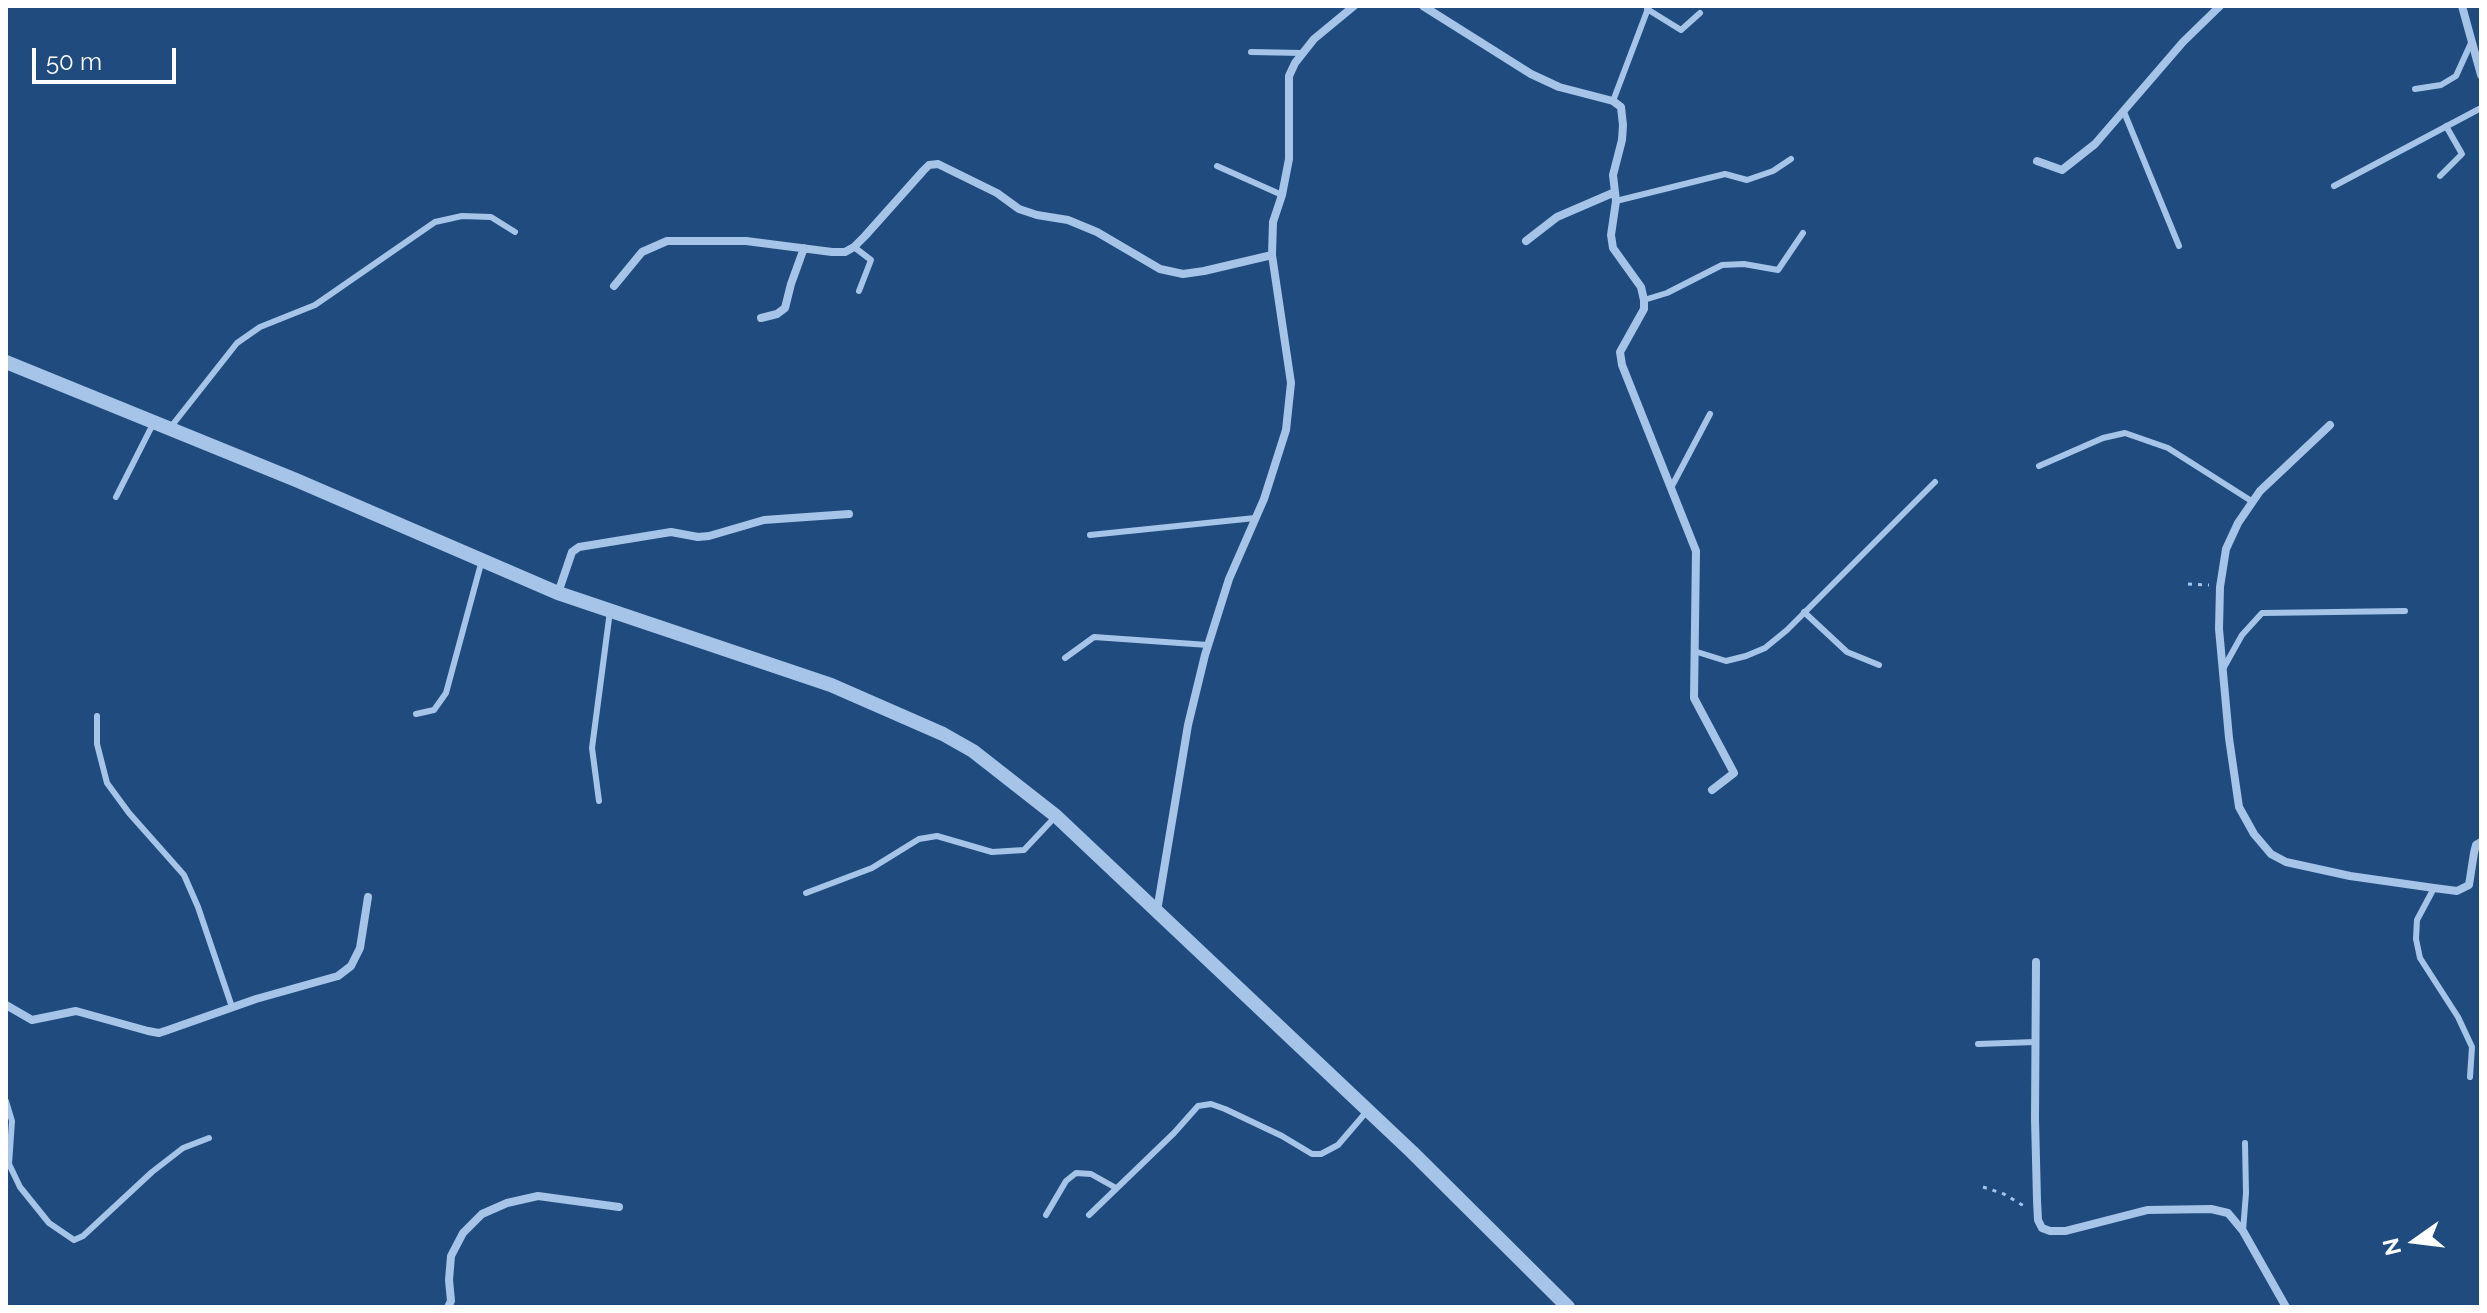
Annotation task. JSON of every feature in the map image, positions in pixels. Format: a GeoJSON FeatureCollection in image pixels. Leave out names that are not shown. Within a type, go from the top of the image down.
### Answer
{"type":"FeatureCollection","features":[{"type":"Feature","properties":{"kind":"street"},"geometry":{"type":"LineString","coordinates":[[1157,911],[1188,725],[1208,645],[1229,579],[1255,518],[1286,430],[1291,383],[1272,255],[1273,222],[1289,159],[1289,76],[1314,39],[1354,6]]}},
{"type":"Feature","properties":{"kind":"street"},"geometry":{"type":"LineString","coordinates":[[1423,6],[1531,74],[1559,87],[1613,101],[1621,107],[1623,125],[1613,175],[1615,196],[1611,235],[1613,248],[1641,287],[1644,309],[1620,352],[1622,365],[1696,551],[1694,698],[1734,773],[1712,790]]}},
{"type":"Feature","properties":{"kind":"street"},"geometry":{"type":"LineString","coordinates":[[2037,161],[2062,170],[2095,144],[2183,42],[2220,6]]}},
{"type":"Feature","properties":{"kind":"street"},"geometry":{"type":"LineString","coordinates":[[2462,6],[2481,75]]}},
{"type":"Feature","properties":{"kind":"street"},"geometry":{"type":"LineString","coordinates":[[614,286],[642,252],[667,241],[746,241],[845,252],[854,247],[895,205],[929,165],[938,164],[997,193],[1019,209],[1068,220],[1097,232],[1160,269],[1183,274],[1272,255]]}},
{"type":"Feature","properties":{"kind":"street"},"geometry":{"type":"LineString","coordinates":[[1526,241],[1557,217],[1615,196]]}},
{"type":"Feature","properties":{"kind":"street"},"geometry":{"type":"LineString","coordinates":[[761,318],[777,314],[785,308],[804,248]]}},
{"type":"Feature","properties":{"kind":"street"},"geometry":{"type":"LineString","coordinates":[[6,362],[170,428],[558,593],[831,685],[904,716],[973,751],[1056,816],[1368,1110],[1568,1307]]}},
{"type":"Feature","properties":{"kind":"street"},"geometry":{"type":"LineString","coordinates":[[2330,425],[2260,491],[2238,523],[2226,549],[2220,587],[2219,629],[2239,807],[2254,834],[2271,854],[2286,862],[2434,888],[2457,891],[2469,885],[2476,845],[2481,842]]}},
{"type":"Feature","properties":{"kind":"street"},"geometry":{"type":"LineString","coordinates":[[558,593],[572,552],[579,547],[671,532],[709,536],[764,520],[849,514]]}},
{"type":"Feature","properties":{"kind":"street"},"geometry":{"type":"LineString","coordinates":[[6,1005],[32,1020],[76,1011],[159,1033],[232,1007],[338,976],[351,966],[360,948],[368,897]]}},
{"type":"Feature","properties":{"kind":"street"},"geometry":{"type":"LineString","coordinates":[[2036,962],[2035,1119],[2038,1220],[2042,1228],[2065,1231],[2147,1210],[2211,1209],[2228,1213],[2243,1231],[2286,1307]]}},
{"type":"Feature","properties":{"kind":"street"},"geometry":{"type":"LineString","coordinates":[[448,1307],[451,1301],[451,1256],[463,1233],[482,1214],[507,1203],[538,1196],[619,1207]]}},
{"type":"Feature","properties":{"kind":"lane"},"geometry":{"type":"LineString","coordinates":[[1613,101],[1648,8],[1681,30],[1700,13]]}},
{"type":"Feature","properties":{"kind":"lane"},"geometry":{"type":"LineString","coordinates":[[2415,89],[2441,85],[2456,76],[2471,43]]}},
{"type":"Feature","properties":{"kind":"lane"},"geometry":{"type":"LineString","coordinates":[[1251,52],[1303,53]]}},
{"type":"Feature","properties":{"kind":"lane"},"geometry":{"type":"LineString","coordinates":[[2334,186],[2481,108]]}},
{"type":"Feature","properties":{"kind":"lane"},"geometry":{"type":"LineString","coordinates":[[2124,112],[2179,246]]}},
{"type":"Feature","properties":{"kind":"lane"},"geometry":{"type":"LineString","coordinates":[[2440,176],[2462,154],[2446,126]]}},
{"type":"Feature","properties":{"kind":"lane"},"geometry":{"type":"LineString","coordinates":[[1615,196],[1725,174],[1747,180],[1773,171],[1791,159]]}},
{"type":"Feature","properties":{"kind":"lane"},"geometry":{"type":"LineString","coordinates":[[1217,166],[1282,195]]}},
{"type":"Feature","properties":{"kind":"lane"},"geometry":{"type":"LineString","coordinates":[[170,428],[237,343],[260,327],[315,305],[435,222],[462,216],[491,217],[515,232]]}},
{"type":"Feature","properties":{"kind":"lane"},"geometry":{"type":"LineString","coordinates":[[1644,300],[1667,293],[1722,265],[1744,264],[1778,270],[1803,233]]}},
{"type":"Feature","properties":{"kind":"lane"},"geometry":{"type":"LineString","coordinates":[[854,247],[871,260],[859,291]]}},
{"type":"Feature","properties":{"kind":"lane"},"geometry":{"type":"LineString","coordinates":[[1672,486],[1710,414]]}},
{"type":"Feature","properties":{"kind":"lane"},"geometry":{"type":"LineString","coordinates":[[116,497],[154,422]]}},
{"type":"Feature","properties":{"kind":"lane"},"geometry":{"type":"LineString","coordinates":[[2039,466],[2103,438],[2125,433],[2168,448],[2253,502]]}},
{"type":"Feature","properties":{"kind":"lane"},"geometry":{"type":"LineString","coordinates":[[1694,651],[1726,661],[1765,648],[1935,482]]}},
{"type":"Feature","properties":{"kind":"lane"},"geometry":{"type":"LineString","coordinates":[[1090,535],[1255,518]]}},
{"type":"Feature","properties":{"kind":"lane"},"geometry":{"type":"LineString","coordinates":[[416,714],[434,710],[446,693],[482,560]]}},
{"type":"Feature","properties":{"kind":"lane"},"geometry":{"type":"LineString","coordinates":[[599,801],[592,748],[610,611]]}},
{"type":"Feature","properties":{"kind":"lane"},"geometry":{"type":"LineString","coordinates":[[2223,669],[2242,635],[2262,613],[2405,611]]}},
{"type":"Feature","properties":{"kind":"lane"},"geometry":{"type":"LineString","coordinates":[[1804,612],[1847,652],[1879,665]]}},
{"type":"Feature","properties":{"kind":"lane"},"geometry":{"type":"LineString","coordinates":[[1065,658],[1094,637],[1208,645]]}},
{"type":"Feature","properties":{"kind":"lane"},"geometry":{"type":"LineString","coordinates":[[97,716],[97,744],[107,783],[184,875],[232,1007]]}},
{"type":"Feature","properties":{"kind":"lane"},"geometry":{"type":"LineString","coordinates":[[806,893],[872,868],[919,839],[937,836],[992,852],[1024,850],[1056,816]]}},
{"type":"Feature","properties":{"kind":"lane"},"geometry":{"type":"LineString","coordinates":[[2434,888],[2417,920],[2416,939],[2420,958],[2458,1017],[2472,1047],[2470,1077]]}},
{"type":"Feature","properties":{"kind":"lane"},"geometry":{"type":"LineString","coordinates":[[1978,1044],[2035,1042]]}},
{"type":"Feature","properties":{"kind":"lane"},"geometry":{"type":"LineString","coordinates":[[6,1101],[12,1121],[8,1158],[20,1187],[49,1223],[74,1240],[83,1236],[152,1172],[183,1148],[209,1138]]}},
{"type":"Feature","properties":{"kind":"lane"},"geometry":{"type":"LineString","coordinates":[[1089,1215],[1198,1106],[1211,1104],[1225,1109],[1312,1154],[1321,1154],[1338,1145],[1368,1110]]}},
{"type":"Feature","properties":{"kind":"lane"},"geometry":{"type":"LineString","coordinates":[[2243,1231],[2245,1143]]}},
{"type":"Feature","properties":{"kind":"lane"},"geometry":{"type":"LineString","coordinates":[[1046,1215],[1066,1181],[1076,1173],[1091,1174],[1116,1188]]}},
{"type":"Feature","properties":{"kind":"path"},"geometry":{"type":"LineString","coordinates":[[2188,584],[2220,587]]}},
{"type":"Feature","properties":{"kind":"path"},"geometry":{"type":"LineString","coordinates":[[1983,1187],[2004,1194],[2038,1220]]}}]}
